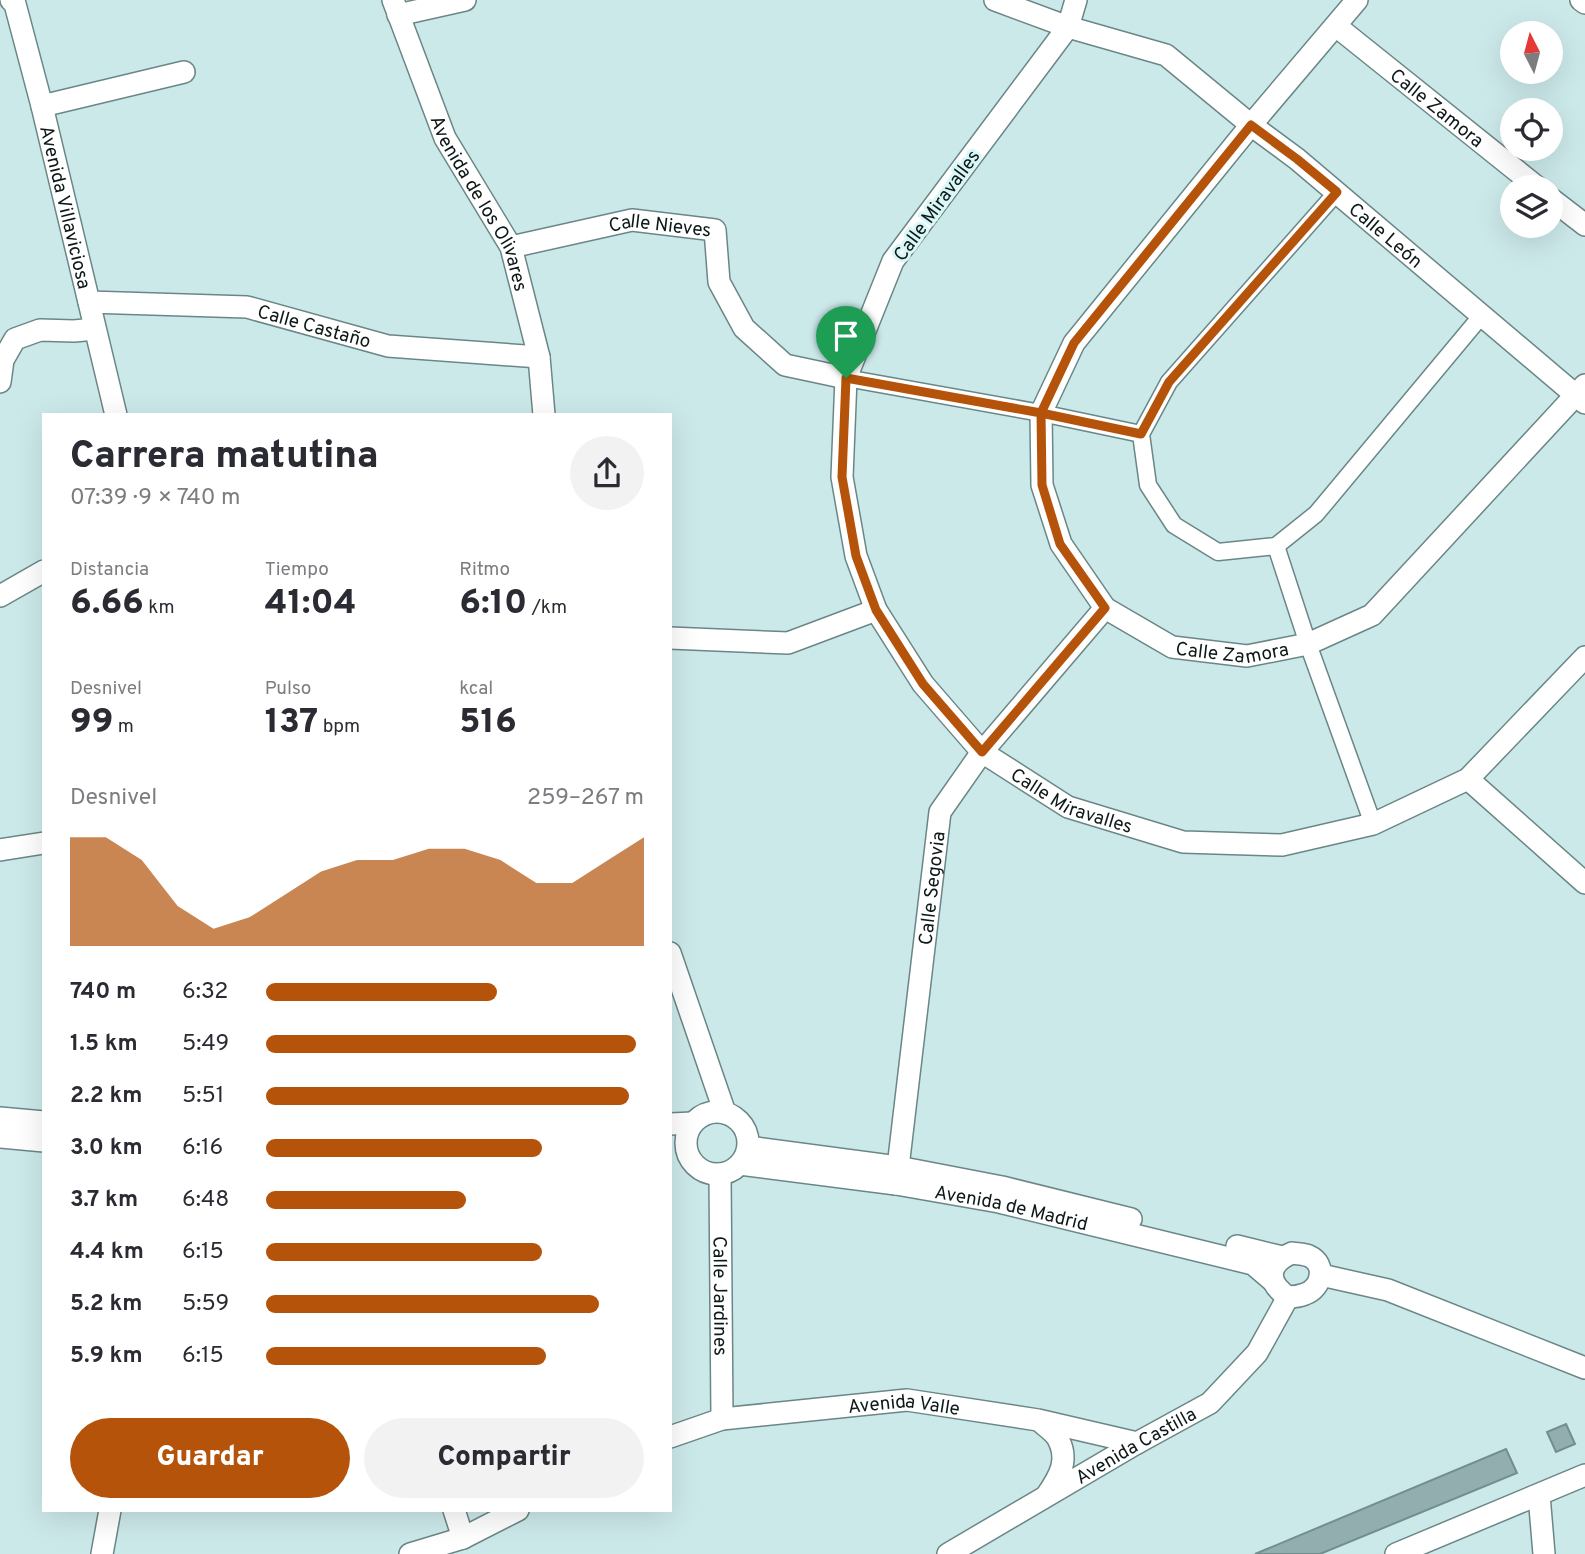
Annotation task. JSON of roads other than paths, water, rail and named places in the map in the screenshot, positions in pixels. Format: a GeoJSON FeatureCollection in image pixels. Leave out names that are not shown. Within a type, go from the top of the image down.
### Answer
{"type":"FeatureCollection","features":[{"type":"Feature","properties":{"kind":"street","name":"Avenida Villaviciosa"},"geometry":{"type":"LineString","coordinates":[[11,0],[15,4],[42,106],[116,413]]}},
{"type":"Feature","properties":{"kind":"street"},"geometry":{"type":"LineString","coordinates":[[395,7],[465,0]]}},
{"type":"Feature","properties":{"kind":"street","name":"Calle León"},"geometry":{"type":"LineString","coordinates":[[995,0],[1068,27],[1166,55],[1297,159],[1482,315],[1582,395]]}},
{"type":"Feature","properties":{"kind":"street","name":"Calle Miravalles"},"geometry":{"type":"LineString","coordinates":[[1076,0],[1068,27],[893,261],[846,378],[842,477],[856,556],[876,610],[923,684],[982,752],[1068,807],[1183,842],[1282,845],[1373,824],[1468,779],[1585,657]]}},
{"type":"Feature","properties":{"kind":"street","name":"Calle Zamora"},"geometry":{"type":"LineString","coordinates":[[1357,0],[1251,125],[1074,343],[1041,413],[1042,485],[1060,544],[1105,608],[1172,647],[1247,656],[1308,644],[1372,615],[1582,395]]}},
{"type":"Feature","properties":{"kind":"street","name":"Avenida de los Olivares"},"geometry":{"type":"LineString","coordinates":[[395,7],[445,138],[511,247],[539,357],[544,413]]}},
{"type":"Feature","properties":{"kind":"street","name":"Calle Zamora"},"geometry":{"type":"LineString","coordinates":[[1336,26],[1522,175]]}},
{"type":"Feature","properties":{"kind":"street"},"geometry":{"type":"LineString","coordinates":[[42,106],[184,72]]}},
{"type":"Feature","properties":{"kind":"street"},"geometry":{"type":"LineString","coordinates":[[1337,192],[1169,382],[1141,434],[1148,485],[1174,525],[1218,552],[1276,546],[1316,514],[1482,315]]}},
{"type":"Feature","properties":{"kind":"street"},"geometry":{"type":"LineString","coordinates":[[1563,208],[1585,225]]}},
{"type":"Feature","properties":{"kind":"street","name":"Calle Nieves"},"geometry":{"type":"LineString","coordinates":[[511,247],[632,220],[715,230],[719,282],[744,328],[785,365],[846,378]]}},
{"type":"Feature","properties":{"kind":"street","name":"Calle Castaño"},"geometry":{"type":"LineString","coordinates":[[89,302],[247,307],[388,346],[539,357]]}},
{"type":"Feature","properties":{"kind":"street"},"geometry":{"type":"LineString","coordinates":[[0,382],[3,360],[15,339],[40,330],[95,329]]}},
{"type":"Feature","properties":{"kind":"street"},"geometry":{"type":"LineString","coordinates":[[846,378],[1141,434]]}},
{"type":"Feature","properties":{"kind":"street"},"geometry":{"type":"LineString","coordinates":[[1276,546],[1373,824]]}},
{"type":"Feature","properties":{"kind":"street"},"geometry":{"type":"LineString","coordinates":[[0,596],[42,572]]}},
{"type":"Feature","properties":{"kind":"street","name":"Calle Segovia"},"geometry":{"type":"LineString","coordinates":[[897,1175],[940,812],[982,752],[1105,608]]}},
{"type":"Feature","properties":{"kind":"street"},"geometry":{"type":"LineString","coordinates":[[672,638],[788,643],[876,610]]}},
{"type":"Feature","properties":{"kind":"street"},"geometry":{"type":"LineString","coordinates":[[1468,779],[1585,883]]}},
{"type":"Feature","properties":{"kind":"street"},"geometry":{"type":"LineString","coordinates":[[0,850],[42,843]]}},
{"type":"Feature","properties":{"kind":"street"},"geometry":{"type":"LineString","coordinates":[[672,959],[725,1112]]}},
{"type":"Feature","properties":{"kind":"street"},"geometry":{"type":"LineString","coordinates":[[725,1112],[737,1118],[746,1130],[744,1156],[733,1170],[720,1174],[702,1170],[680,1158],[693,1124],[703,1115],[725,1112]]}},
{"type":"Feature","properties":{"kind":"street"},"geometry":{"type":"LineString","coordinates":[[0,1118],[42,1122]]}},
{"type":"Feature","properties":{"kind":"street"},"geometry":{"type":"LineString","coordinates":[[672,1124],[693,1124]]}},
{"type":"Feature","properties":{"kind":"street"},"geometry":{"type":"LineString","coordinates":[[0,1137],[42,1141]]}},
{"type":"Feature","properties":{"kind":"street","name":"Avenida de Madrid"},"geometry":{"type":"LineString","coordinates":[[744,1156],[1002,1187],[1282,1257]]}},
{"type":"Feature","properties":{"kind":"street","name":"Calle Jardines"},"geometry":{"type":"LineString","coordinates":[[720,1174],[722,1419]]}},
{"type":"Feature","properties":{"kind":"street","name":"Avenida de Madrid"},"geometry":{"type":"LineString","coordinates":[[897,1175],[1253,1264],[1273,1281]]}},
{"type":"Feature","properties":{"kind":"street"},"geometry":{"type":"LineString","coordinates":[[1292,1253],[1307,1255],[1315,1260],[1321,1275],[1312,1290],[1289,1297],[1279,1290],[1273,1281],[1272,1272],[1282,1257],[1292,1253]]}},
{"type":"Feature","properties":{"kind":"street"},"geometry":{"type":"LineString","coordinates":[[1321,1275],[1388,1290],[1585,1368]]}},
{"type":"Feature","properties":{"kind":"street","name":"Avenida Castilla"},"geometry":{"type":"LineString","coordinates":[[948,1554],[1210,1403],[1257,1353],[1289,1297]]}},
{"type":"Feature","properties":{"kind":"street","name":"Avenida Valle"},"geometry":{"type":"LineString","coordinates":[[672,1436],[722,1419],[907,1400],[1038,1420],[1137,1443]]}},
{"type":"Feature","properties":{"kind":"street"},"geometry":{"type":"LineString","coordinates":[[1038,1420],[1056,1435],[1064,1455],[1060,1475],[1047,1495]]}},
{"type":"Feature","properties":{"kind":"street"},"geometry":{"type":"LineString","coordinates":[[1396,1554],[1585,1475]]}},
{"type":"Feature","properties":{"kind":"street"},"geometry":{"type":"LineString","coordinates":[[1539,1495],[1544,1554]]}},
{"type":"Feature","properties":{"kind":"street"},"geometry":{"type":"LineString","coordinates":[[102,1554],[110,1512]]}},
{"type":"Feature","properties":{"kind":"street"},"geometry":{"type":"LineString","coordinates":[[455,1512],[463,1538]]}},
{"type":"Feature","properties":{"kind":"street"},"geometry":{"type":"LineString","coordinates":[[410,1554],[463,1538],[513,1512]]}}]}
